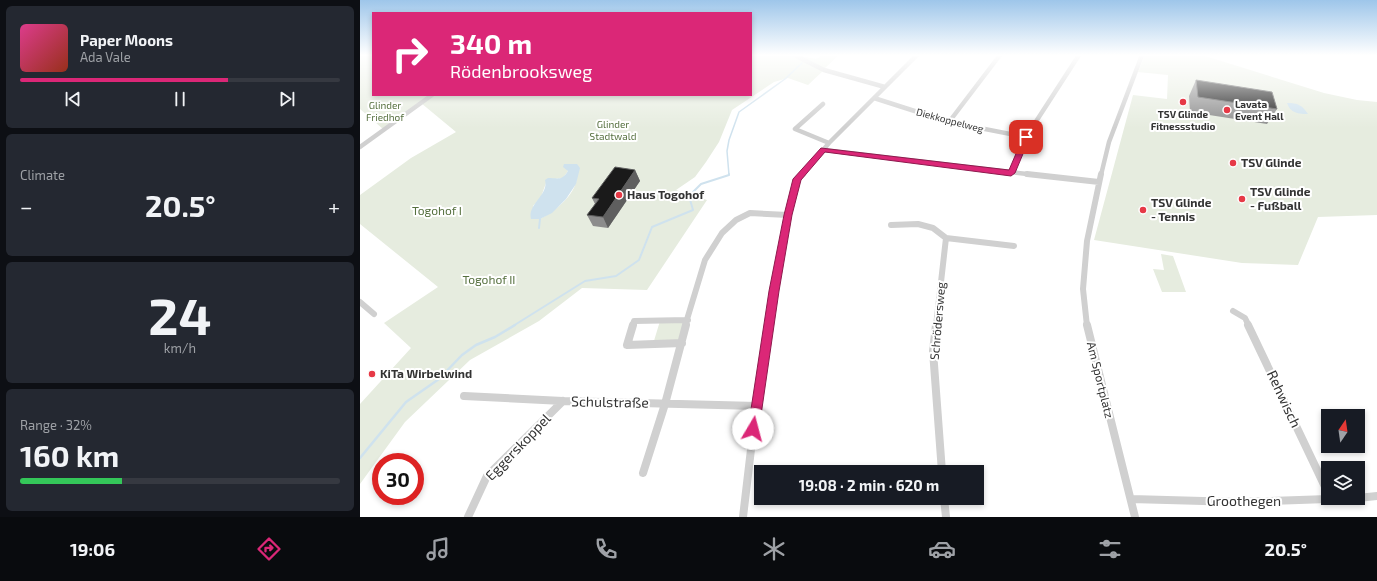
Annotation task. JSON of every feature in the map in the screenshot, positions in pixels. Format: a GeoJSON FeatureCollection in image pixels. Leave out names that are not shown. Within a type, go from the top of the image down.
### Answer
{"type":"FeatureCollection","features":[{"type":"Feature","properties":{"kind":"street"},"geometry":{"type":"LineString","coordinates":[[857,79],[885,87]]}},
{"type":"Feature","properties":{"kind":"street"},"geometry":{"type":"LineString","coordinates":[[743,517],[757,406],[774,291],[788,215],[797,179],[829,143],[893,79]]}},
{"type":"Feature","properties":{"kind":"street"},"geometry":{"type":"LineString","coordinates":[[949,122],[982,79]]}},
{"type":"Feature","properties":{"kind":"street"},"geometry":{"type":"LineString","coordinates":[[1011,173],[1026,137],[1063,79]]}},
{"type":"Feature","properties":{"kind":"street","name":"Am Sportplatz"},"geometry":{"type":"LineString","coordinates":[[1133,79],[1109,142],[1099,182],[1087,241],[1083,297],[1088,331],[1135,517]]}},
{"type":"Feature","properties":{"kind":"street"},"geometry":{"type":"LineString","coordinates":[[360,147],[431,96]]}},
{"type":"Feature","properties":{"kind":"street","name":"Diekkoppelweg"},"geometry":{"type":"LineString","coordinates":[[874,98],[949,122],[1026,137]]}},
{"type":"Feature","properties":{"kind":"street"},"geometry":{"type":"LineString","coordinates":[[823,104],[795,129],[829,143]]}},
{"type":"Feature","properties":{"kind":"street"},"geometry":{"type":"LineString","coordinates":[[824,150],[1011,173],[1099,182]]}},
{"type":"Feature","properties":{"kind":"street"},"geometry":{"type":"LineString","coordinates":[[643,473],[665,404],[694,293],[705,260],[722,233],[736,220],[750,213],[788,215]]}},
{"type":"Feature","properties":{"kind":"street"},"geometry":{"type":"LineString","coordinates":[[891,225],[918,224],[932,228],[946,238],[1014,246]]}},
{"type":"Feature","properties":{"kind":"street","name":"Schrödersweg"},"geometry":{"type":"LineString","coordinates":[[941,465],[933,351],[946,238]]}},
{"type":"Feature","properties":{"kind":"street"},"geometry":{"type":"LineString","coordinates":[[360,302],[374,314]]}},
{"type":"Feature","properties":{"kind":"street","name":"Rehwisch"},"geometry":{"type":"LineString","coordinates":[[1233,312],[1244,318],[1321,478]]}},
{"type":"Feature","properties":{"kind":"street"},"geometry":{"type":"LineString","coordinates":[[682,343],[627,345],[634,321],[688,320]]}},
{"type":"Feature","properties":{"kind":"street","name":"Schulstraße"},"geometry":{"type":"LineString","coordinates":[[464,396],[563,401],[757,406]]}},
{"type":"Feature","properties":{"kind":"street","name":"Eggerskoppel"},"geometry":{"type":"LineString","coordinates":[[468,517],[487,476],[563,401]]}},
{"type":"Feature","properties":{"kind":"street","name":"Groothegen"},"geometry":{"type":"LineString","coordinates":[[1365,497],[1377,496]]}},
{"type":"Feature","properties":{"kind":"street","name":"Groothegen"},"geometry":{"type":"LineString","coordinates":[[1131,499],[1239,502],[1321,497]]}},
{"type":"Feature","properties":{"kind":"street"},"geometry":{"type":"LineString","coordinates":[[945,505],[946,517]]}},
{"type":"Feature","properties":{"kind":"green space"},"geometry":{"type":"Polygon","coordinates":[[[360,79],[372,79],[372,96],[752,96],[752,79],[784,79],[774,82],[732,110],[719,142],[706,162],[695,177],[676,190],[707,200],[647,290],[582,288],[539,321],[470,360],[405,422],[382,453],[372,453],[372,467],[360,484],[360,404],[411,348],[384,323],[438,287],[360,224],[360,195],[411,158],[456,132],[421,103],[383,129],[360,109],[360,79]],[[567,168],[568,171],[563,178],[554,179],[546,183],[541,197],[533,206],[540,219],[564,202],[573,190],[577,177],[567,168]]]}},
{"type":"Feature","properties":{"kind":"green space"},"geometry":{"type":"Polygon","coordinates":[[[791,79],[814,79],[808,85],[791,79]]]}},
{"type":"Feature","properties":{"kind":"green space","name":"TSV Glinde"},"geometry":{"type":"Polygon","coordinates":[[[1168,79],[1279,79],[1324,93],[1357,100],[1377,102],[1377,215],[1318,217],[1298,265],[1242,263],[1094,240],[1133,95],[1167,99],[1168,79]]]}},
{"type":"Feature","properties":{"kind":"green space"},"geometry":{"type":"Polygon","coordinates":[[[1161,254],[1173,256],[1186,292],[1162,292],[1153,269],[1164,270],[1161,254]]]}},
{"type":"Feature","properties":{"kind":"green space"},"geometry":{"type":"Polygon","coordinates":[[[688,320],[682,343],[653,344],[660,321],[688,320]]]}},
{"type":"Feature","properties":{"kind":"water"},"geometry":{"type":"Polygon","coordinates":[[[1287,103],[1299,105],[1304,108],[1308,114],[1293,111],[1287,103]]]}},
{"type":"Feature","properties":{"kind":"water"},"geometry":{"type":"Polygon","coordinates":[[[564,164],[577,164],[580,168],[576,184],[566,199],[552,213],[540,219],[531,219],[532,209],[544,190],[545,180],[548,178],[562,178],[568,171],[563,167],[564,164]]]}},
{"type":"Feature","properties":{"kind":"building"},"geometry":{"type":"Polygon","coordinates":[[[1196,80],[1272,92],[1277,109],[1198,97],[1196,80]]]}},
{"type":"Feature","properties":{"kind":"building"},"geometry":{"type":"Polygon","coordinates":[[[615,167],[635,170],[603,217],[587,215],[599,199],[592,198],[615,167]]]}},
{"type":"Feature","properties":{"kind":"waterway"},"geometry":{"type":"LineString","coordinates":[[729,175],[727,151],[729,140],[739,112],[785,79]]}},
{"type":"Feature","properties":{"kind":"waterway"},"geometry":{"type":"LineString","coordinates":[[691,194],[701,184],[729,175]]}},
{"type":"Feature","properties":{"kind":"waterway"},"geometry":{"type":"LineString","coordinates":[[513,326],[585,281],[616,276],[639,260],[652,227],[693,210],[689,196]]}},
{"type":"Feature","properties":{"kind":"waterway"},"geometry":{"type":"LineString","coordinates":[[539,228],[540,219]]}},
{"type":"Feature","properties":{"kind":"waterway"},"geometry":{"type":"LineString","coordinates":[[360,458],[406,402],[439,379],[462,355],[476,345],[495,337],[515,325]]}},
{"type":"Feature","properties":{"kind":"place","name":"TSV Glinde Fitnessstudio"},"geometry":{"type":"Point","coordinates":[1183,102]}},
{"type":"Feature","properties":{"kind":"place","name":"Lavata Event Hall"},"geometry":{"type":"Point","coordinates":[1227,110]}},
{"type":"Feature","properties":{"kind":"place","name":"TSV Glinde"},"geometry":{"type":"Point","coordinates":[1233,163]}},
{"type":"Feature","properties":{"kind":"place","name":"Haus Togohof"},"geometry":{"type":"Point","coordinates":[619,195]}},
{"type":"Feature","properties":{"kind":"place","name":"TSV Glinde - Fußball"},"geometry":{"type":"Point","coordinates":[1242,199]}},
{"type":"Feature","properties":{"kind":"place","name":"TSV Glinde - Tennis"},"geometry":{"type":"Point","coordinates":[1143,210]}},
{"type":"Feature","properties":{"kind":"place","name":"KiTa Wirbelwind"},"geometry":{"type":"Point","coordinates":[372,374]}},
{"type":"Feature","properties":{"kind":"route"},"geometry":{"type":"LineString","coordinates":[[753,429],[774,291],[788,215],[797,179],[808,169],[824,150],[1011,173],[1026,137]]}},
{"type":"Feature","properties":{"kind":"park label","name":"Glinder Friedhof"},"geometry":{"type":"Point","coordinates":[385,110]}},
{"type":"Feature","properties":{"kind":"park label","name":"Glinder Stadtwald"},"geometry":{"type":"Point","coordinates":[613,130]}},
{"type":"Feature","properties":{"kind":"park label","name":"Togohof I"},"geometry":{"type":"Point","coordinates":[437,211]}},
{"type":"Feature","properties":{"kind":"park label","name":"Togohof II"},"geometry":{"type":"Point","coordinates":[489,280]}}]}
